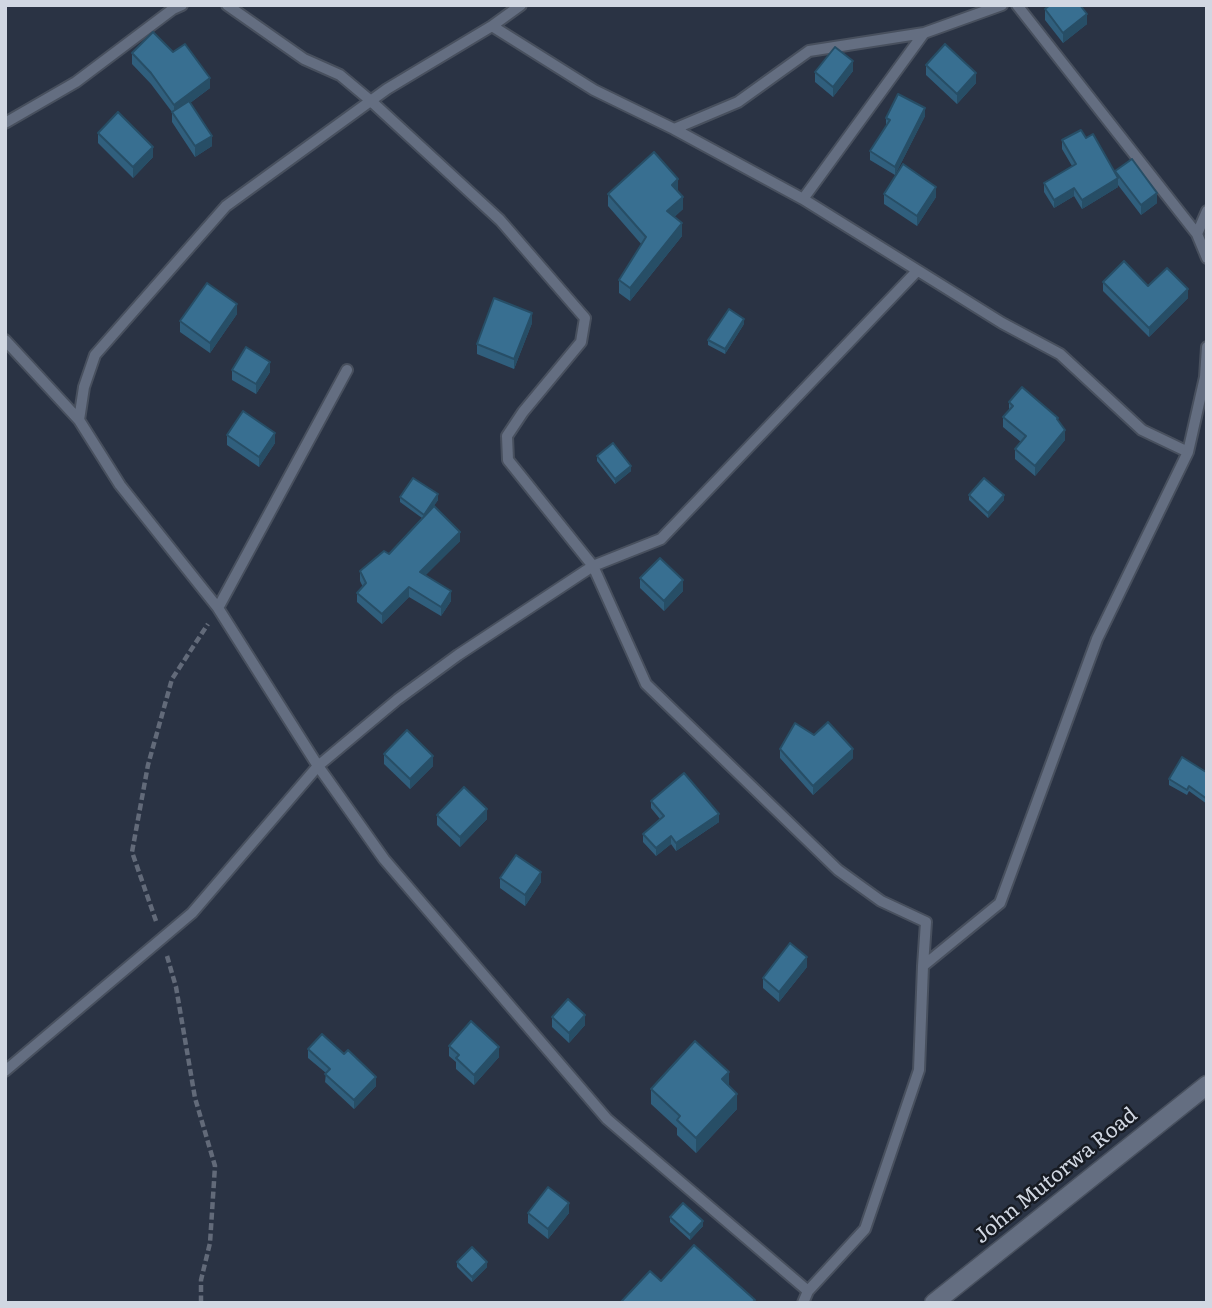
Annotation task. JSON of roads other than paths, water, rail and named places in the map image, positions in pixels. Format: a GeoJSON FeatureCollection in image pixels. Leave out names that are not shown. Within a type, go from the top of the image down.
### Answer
{"type":"FeatureCollection","features":[{"type":"Feature","properties":{"kind":"street","name":"John Mutorwa Road"},"geometry":{"type":"LineString","coordinates":[[934,1303],[1207,1085]]}},
{"type":"Feature","properties":{"kind":"lane"},"geometry":{"type":"LineString","coordinates":[[5,123],[76,82],[182,5]]}},
{"type":"Feature","properties":{"kind":"lane"},"geometry":{"type":"LineString","coordinates":[[227,5],[304,59],[340,75],[370,101],[500,220],[585,318],[581,342],[523,412],[507,436],[508,460],[593,566],[646,684],[838,870],[881,901],[926,922],[919,1070],[886,1173],[865,1229],[808,1291],[803,1303]]}},
{"type":"Feature","properties":{"kind":"lane"},"geometry":{"type":"LineString","coordinates":[[79,420],[95,355],[226,206],[370,101],[522,5]]}},
{"type":"Feature","properties":{"kind":"lane"},"geometry":{"type":"LineString","coordinates":[[674,129],[738,102],[808,51],[924,33],[1002,5]]}},
{"type":"Feature","properties":{"kind":"lane"},"geometry":{"type":"LineString","coordinates":[[1017,5],[1196,234],[1207,258]]}},
{"type":"Feature","properties":{"kind":"lane"},"geometry":{"type":"LineString","coordinates":[[492,26],[594,90],[674,129],[803,199],[1002,323],[1060,354],[1142,430],[1188,452]]}},
{"type":"Feature","properties":{"kind":"lane"},"geometry":{"type":"LineString","coordinates":[[803,199],[924,33]]}},
{"type":"Feature","properties":{"kind":"lane"},"geometry":{"type":"LineString","coordinates":[[1196,234],[1207,211]]}},
{"type":"Feature","properties":{"kind":"lane"},"geometry":{"type":"LineString","coordinates":[[5,1071],[192,913],[318,766],[398,699],[458,655],[593,566],[661,539],[917,271]]}},
{"type":"Feature","properties":{"kind":"lane"},"geometry":{"type":"LineString","coordinates":[[5,340],[79,420],[121,485],[218,608],[318,766],[384,859],[607,1119],[808,1291]]}},
{"type":"Feature","properties":{"kind":"lane"},"geometry":{"type":"LineString","coordinates":[[922,966],[1000,903],[1097,639],[1188,452],[1205,377],[1207,347]]}},
{"type":"Feature","properties":{"kind":"lane"},"geometry":{"type":"LineString","coordinates":[[218,608],[347,370]]}}]}
